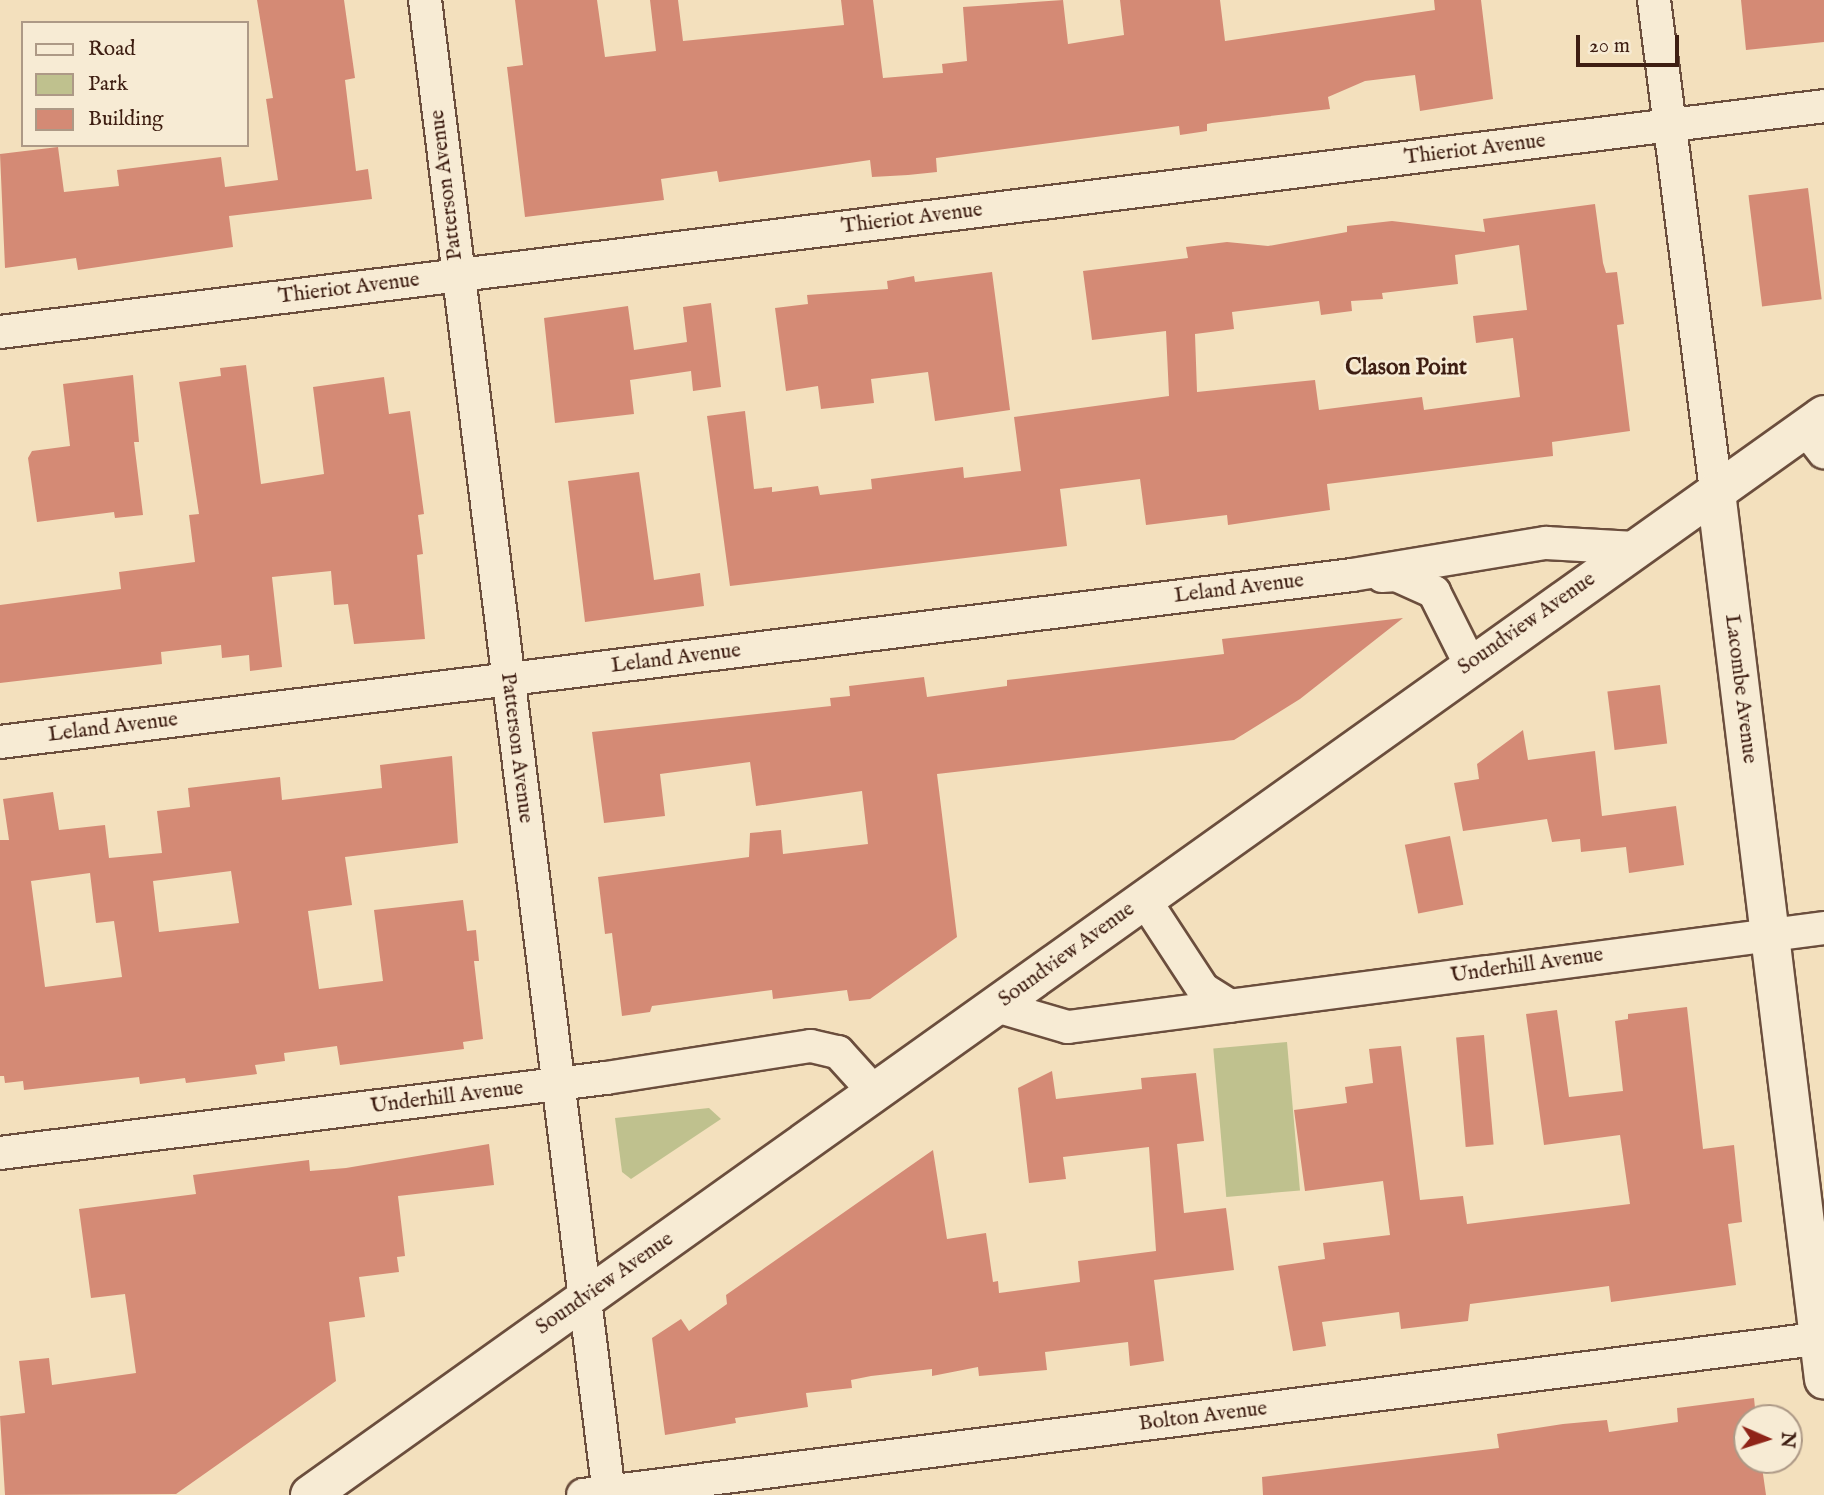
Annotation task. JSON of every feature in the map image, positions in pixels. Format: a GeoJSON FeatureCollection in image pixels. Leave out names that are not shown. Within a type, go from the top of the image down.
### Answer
{"type":"FeatureCollection","features":[{"type":"Feature","properties":{"kind":"main road","name":"Soundview Avenue"},"geometry":{"type":"LineString","coordinates":[[310,1495],[875,1093],[1470,664],[1716,492],[1818,432]]}},
{"type":"Feature","properties":{"kind":"main road","name":"Lacombe Avenue"},"geometry":{"type":"LineString","coordinates":[[1716,492],[1822,1338],[1824,1379]]}},
{"type":"Feature","properties":{"kind":"street","name":"Patterson Avenue"},"geometry":{"type":"LineString","coordinates":[[425,0],[584,1299],[600,1494]]}},
{"type":"Feature","properties":{"kind":"street","name":"Lacombe Avenue"},"geometry":{"type":"LineString","coordinates":[[1654,0],[1716,492]]}},
{"type":"Feature","properties":{"kind":"street","name":"Thieriot Avenue"},"geometry":{"type":"LineString","coordinates":[[0,332],[1824,106]]}},
{"type":"Feature","properties":{"kind":"street","name":"Leland Avenue"},"geometry":{"type":"LineString","coordinates":[[0,742],[1352,575],[1546,543],[1635,548]]}},
{"type":"Feature","properties":{"kind":"street","name":"Leland Avenue"},"geometry":{"type":"LineString","coordinates":[[1352,575],[1396,575],[1434,592],[1470,664]]}},
{"type":"Feature","properties":{"kind":"street"},"geometry":{"type":"LineString","coordinates":[[1144,899],[1203,989],[1230,1006]]}},
{"type":"Feature","properties":{"kind":"street","name":"Underhill Avenue"},"geometry":{"type":"LineString","coordinates":[[996,1006],[1068,1027],[1824,928]]}},
{"type":"Feature","properties":{"kind":"street","name":"Underhill Avenue"},"geometry":{"type":"LineString","coordinates":[[0,1153],[557,1084],[811,1046],[838,1052],[875,1093]]}},
{"type":"Feature","properties":{"kind":"street","name":"Bolton Avenue"},"geometry":{"type":"LineString","coordinates":[[600,1494],[1822,1338]]}},
{"type":"Feature","properties":{"kind":"green space"},"geometry":{"type":"Polygon","coordinates":[[[1287,1042],[1300,1190],[1226,1197],[1213,1048],[1287,1042]]]}},
{"type":"Feature","properties":{"kind":"green space"},"geometry":{"type":"Polygon","coordinates":[[[709,1108],[721,1119],[631,1179],[622,1172],[615,1118],[709,1108]]]}},
{"type":"Feature","properties":{"kind":"building"},"geometry":{"type":"Polygon","coordinates":[[[257,0],[344,0],[355,78],[345,80],[356,171],[368,169],[372,199],[229,216],[233,247],[78,270],[76,258],[5,268],[0,154],[58,147],[64,192],[119,186],[117,170],[221,157],[225,187],[278,180],[266,99],[273,98],[257,0]]]}},
{"type":"Feature","properties":{"kind":"building"},"geometry":{"type":"Polygon","coordinates":[[[515,0],[597,0],[605,57],[656,51],[650,0],[678,0],[683,41],[844,25],[841,0],[873,0],[883,78],[943,73],[942,64],[967,61],[963,7],[1063,0],[1068,44],[1124,35],[1120,0],[1220,0],[1225,41],[1435,10],[1434,0],[1481,0],[1493,99],[1420,111],[1415,75],[1365,81],[1328,97],[1330,109],[1212,123],[1207,124],[1207,131],[1180,135],[1179,126],[936,158],[937,172],[908,175],[872,177],[870,160],[719,182],[717,171],[661,179],[664,200],[525,217],[507,67],[523,65],[515,0]]]}},
{"type":"Feature","properties":{"kind":"building"},"geometry":{"type":"Polygon","coordinates":[[[1741,0],[1824,0],[1824,42],[1746,50],[1741,0]]]}},
{"type":"Feature","properties":{"kind":"building"},"geometry":{"type":"Polygon","coordinates":[[[1808,188],[1822,299],[1762,306],[1748,195],[1808,188]]]}},
{"type":"Feature","properties":{"kind":"building"},"geometry":{"type":"Polygon","coordinates":[[[1595,204],[1606,273],[1617,272],[1624,324],[1617,325],[1630,431],[1552,442],[1553,456],[1327,484],[1330,510],[1228,525],[1227,515],[1146,525],[1140,479],[1060,489],[1067,546],[730,586],[707,416],[745,411],[754,489],[772,487],[772,492],[818,486],[820,495],[872,489],[871,479],[963,467],[964,478],[1021,471],[1014,417],[1169,396],[1166,331],[1092,340],[1083,271],[1188,258],[1186,247],[1227,242],[1268,246],[1347,232],[1347,226],[1392,221],[1485,232],[1483,219],[1595,204]],[[1519,245],[1455,255],[1458,284],[1382,293],[1383,299],[1351,301],[1352,311],[1321,315],[1319,301],[1232,312],[1234,329],[1195,334],[1197,392],[1315,380],[1319,410],[1422,397],[1424,410],[1520,397],[1513,338],[1476,343],[1473,316],[1527,310],[1519,245]]]}},
{"type":"Feature","properties":{"kind":"building"},"geometry":{"type":"Polygon","coordinates":[[[992,272],[1010,410],[935,421],[928,372],[871,379],[874,403],[821,409],[818,386],[786,391],[775,308],[808,304],[807,295],[888,289],[887,281],[914,276],[915,282],[992,272]]]}},
{"type":"Feature","properties":{"kind":"building"},"geometry":{"type":"Polygon","coordinates":[[[711,303],[721,387],[693,391],[691,371],[630,380],[634,414],[555,423],[544,318],[628,306],[634,350],[687,342],[683,307],[711,303]]]}},
{"type":"Feature","properties":{"kind":"building"},"geometry":{"type":"Polygon","coordinates":[[[246,365],[261,484],[324,474],[313,387],[384,377],[389,414],[410,411],[424,514],[418,515],[423,554],[417,555],[425,639],[354,644],[348,604],[334,605],[331,571],[272,577],[282,667],[250,671],[249,655],[222,658],[221,645],[161,652],[162,664],[0,683],[0,605],[121,589],[119,572],[195,562],[189,515],[199,514],[179,382],[221,376],[220,368],[246,365]]]}},
{"type":"Feature","properties":{"kind":"building"},"geometry":{"type":"Polygon","coordinates":[[[133,375],[139,442],[134,442],[143,515],[115,518],[114,512],[37,522],[28,458],[32,451],[70,446],[63,384],[133,375]]]}},
{"type":"Feature","properties":{"kind":"building"},"geometry":{"type":"Polygon","coordinates":[[[639,472],[654,580],[700,573],[704,606],[585,622],[568,481],[639,472]]]}},
{"type":"Feature","properties":{"kind":"building"},"geometry":{"type":"Polygon","coordinates":[[[1403,618],[1300,699],[1234,740],[937,774],[957,937],[870,999],[849,1001],[847,990],[773,999],[772,990],[652,1006],[650,1012],[622,1016],[612,933],[605,934],[598,877],[749,857],[750,833],[781,830],[783,854],[868,844],[862,791],[756,806],[750,762],[660,774],[665,816],[604,823],[592,732],[831,706],[830,698],[850,696],[849,686],[924,677],[927,697],[1007,686],[1007,680],[1224,654],[1222,639],[1403,618]]]}},
{"type":"Feature","properties":{"kind":"building"},"geometry":{"type":"Polygon","coordinates":[[[1660,685],[1667,744],[1615,750],[1607,691],[1660,685]]]}},
{"type":"Feature","properties":{"kind":"building"},"geometry":{"type":"Polygon","coordinates":[[[1523,730],[1528,760],[1595,751],[1602,816],[1676,806],[1684,865],[1629,873],[1626,847],[1581,852],[1580,839],[1552,842],[1547,819],[1463,831],[1454,783],[1479,779],[1477,764],[1523,730]]]}},
{"type":"Feature","properties":{"kind":"building"},"geometry":{"type":"Polygon","coordinates":[[[452,756],[458,843],[345,857],[352,905],[308,911],[319,989],[383,981],[374,910],[463,900],[467,931],[476,930],[479,961],[474,961],[483,1039],[463,1042],[464,1049],[340,1065],[337,1046],[284,1053],[285,1061],[255,1065],[257,1074],[186,1083],[185,1078],[140,1084],[139,1077],[24,1090],[23,1081],[5,1083],[4,1076],[0,1076],[0,840],[9,840],[3,799],[53,792],[59,830],[105,825],[109,858],[162,853],[157,811],[190,807],[188,788],[280,777],[282,800],[382,788],[380,765],[452,756]],[[231,871],[153,881],[159,932],[239,923],[231,871]],[[90,873],[31,881],[45,987],[122,977],[114,921],[96,923],[90,873]]]}},
{"type":"Feature","properties":{"kind":"building"},"geometry":{"type":"Polygon","coordinates":[[[1450,836],[1463,905],[1418,913],[1405,845],[1450,836]]]}},
{"type":"Feature","properties":{"kind":"building"},"geometry":{"type":"Polygon","coordinates":[[[1687,1007],[1703,1149],[1734,1145],[1742,1222],[1728,1224],[1736,1285],[1611,1302],[1609,1286],[1470,1304],[1468,1321],[1401,1329],[1399,1312],[1322,1322],[1326,1346],[1293,1351],[1278,1266],[1325,1259],[1323,1243],[1390,1235],[1383,1181],[1305,1191],[1294,1110],[1347,1103],[1345,1087],[1373,1083],[1369,1049],[1401,1046],[1420,1200],[1463,1196],[1467,1224],[1630,1204],[1620,1135],[1544,1145],[1526,1014],[1557,1010],[1569,1097],[1623,1091],[1615,1021],[1628,1019],[1628,1014],[1687,1007]]]}},
{"type":"Feature","properties":{"kind":"building"},"geometry":{"type":"Polygon","coordinates":[[[1484,1035],[1494,1145],[1466,1147],[1456,1037],[1484,1035]]]}},
{"type":"Feature","properties":{"kind":"building"},"geometry":{"type":"Polygon","coordinates":[[[1052,1071],[1056,1099],[1142,1089],[1141,1078],[1196,1073],[1204,1141],[1177,1144],[1184,1213],[1226,1208],[1234,1270],[1154,1280],[1164,1361],[1130,1366],[1128,1342],[1045,1352],[1047,1370],[979,1376],[978,1367],[932,1376],[932,1369],[871,1376],[851,1380],[852,1388],[806,1393],[808,1407],[735,1418],[736,1423],[665,1435],[652,1338],[681,1319],[689,1331],[727,1304],[726,1295],[933,1150],[947,1239],[986,1233],[993,1282],[998,1281],[999,1293],[1080,1282],[1078,1261],[1156,1251],[1149,1147],[1063,1157],[1066,1179],[1029,1183],[1018,1088],[1052,1071]]]}},
{"type":"Feature","properties":{"kind":"building"},"geometry":{"type":"Polygon","coordinates":[[[489,1144],[494,1185],[398,1196],[405,1256],[397,1257],[399,1272],[359,1277],[365,1317],[329,1322],[336,1381],[176,1494],[5,1495],[0,1416],[25,1413],[19,1361],[49,1358],[52,1385],[136,1373],[125,1294],[91,1298],[79,1209],[196,1194],[193,1175],[309,1160],[310,1171],[346,1168],[489,1144]]]}},
{"type":"Feature","properties":{"kind":"building"},"geometry":{"type":"Polygon","coordinates":[[[1754,1398],[1755,1404],[1733,1404],[1733,1474],[1763,1474],[1766,1495],[1263,1495],[1262,1477],[1499,1448],[1497,1434],[1563,1424],[1607,1420],[1609,1432],[1678,1422],[1677,1408],[1754,1398]]]}},
{"type":"Feature","properties":{"kind":"district","name":"Clason Point"},"geometry":{"type":"Point","coordinates":[1406,368]}}]}
